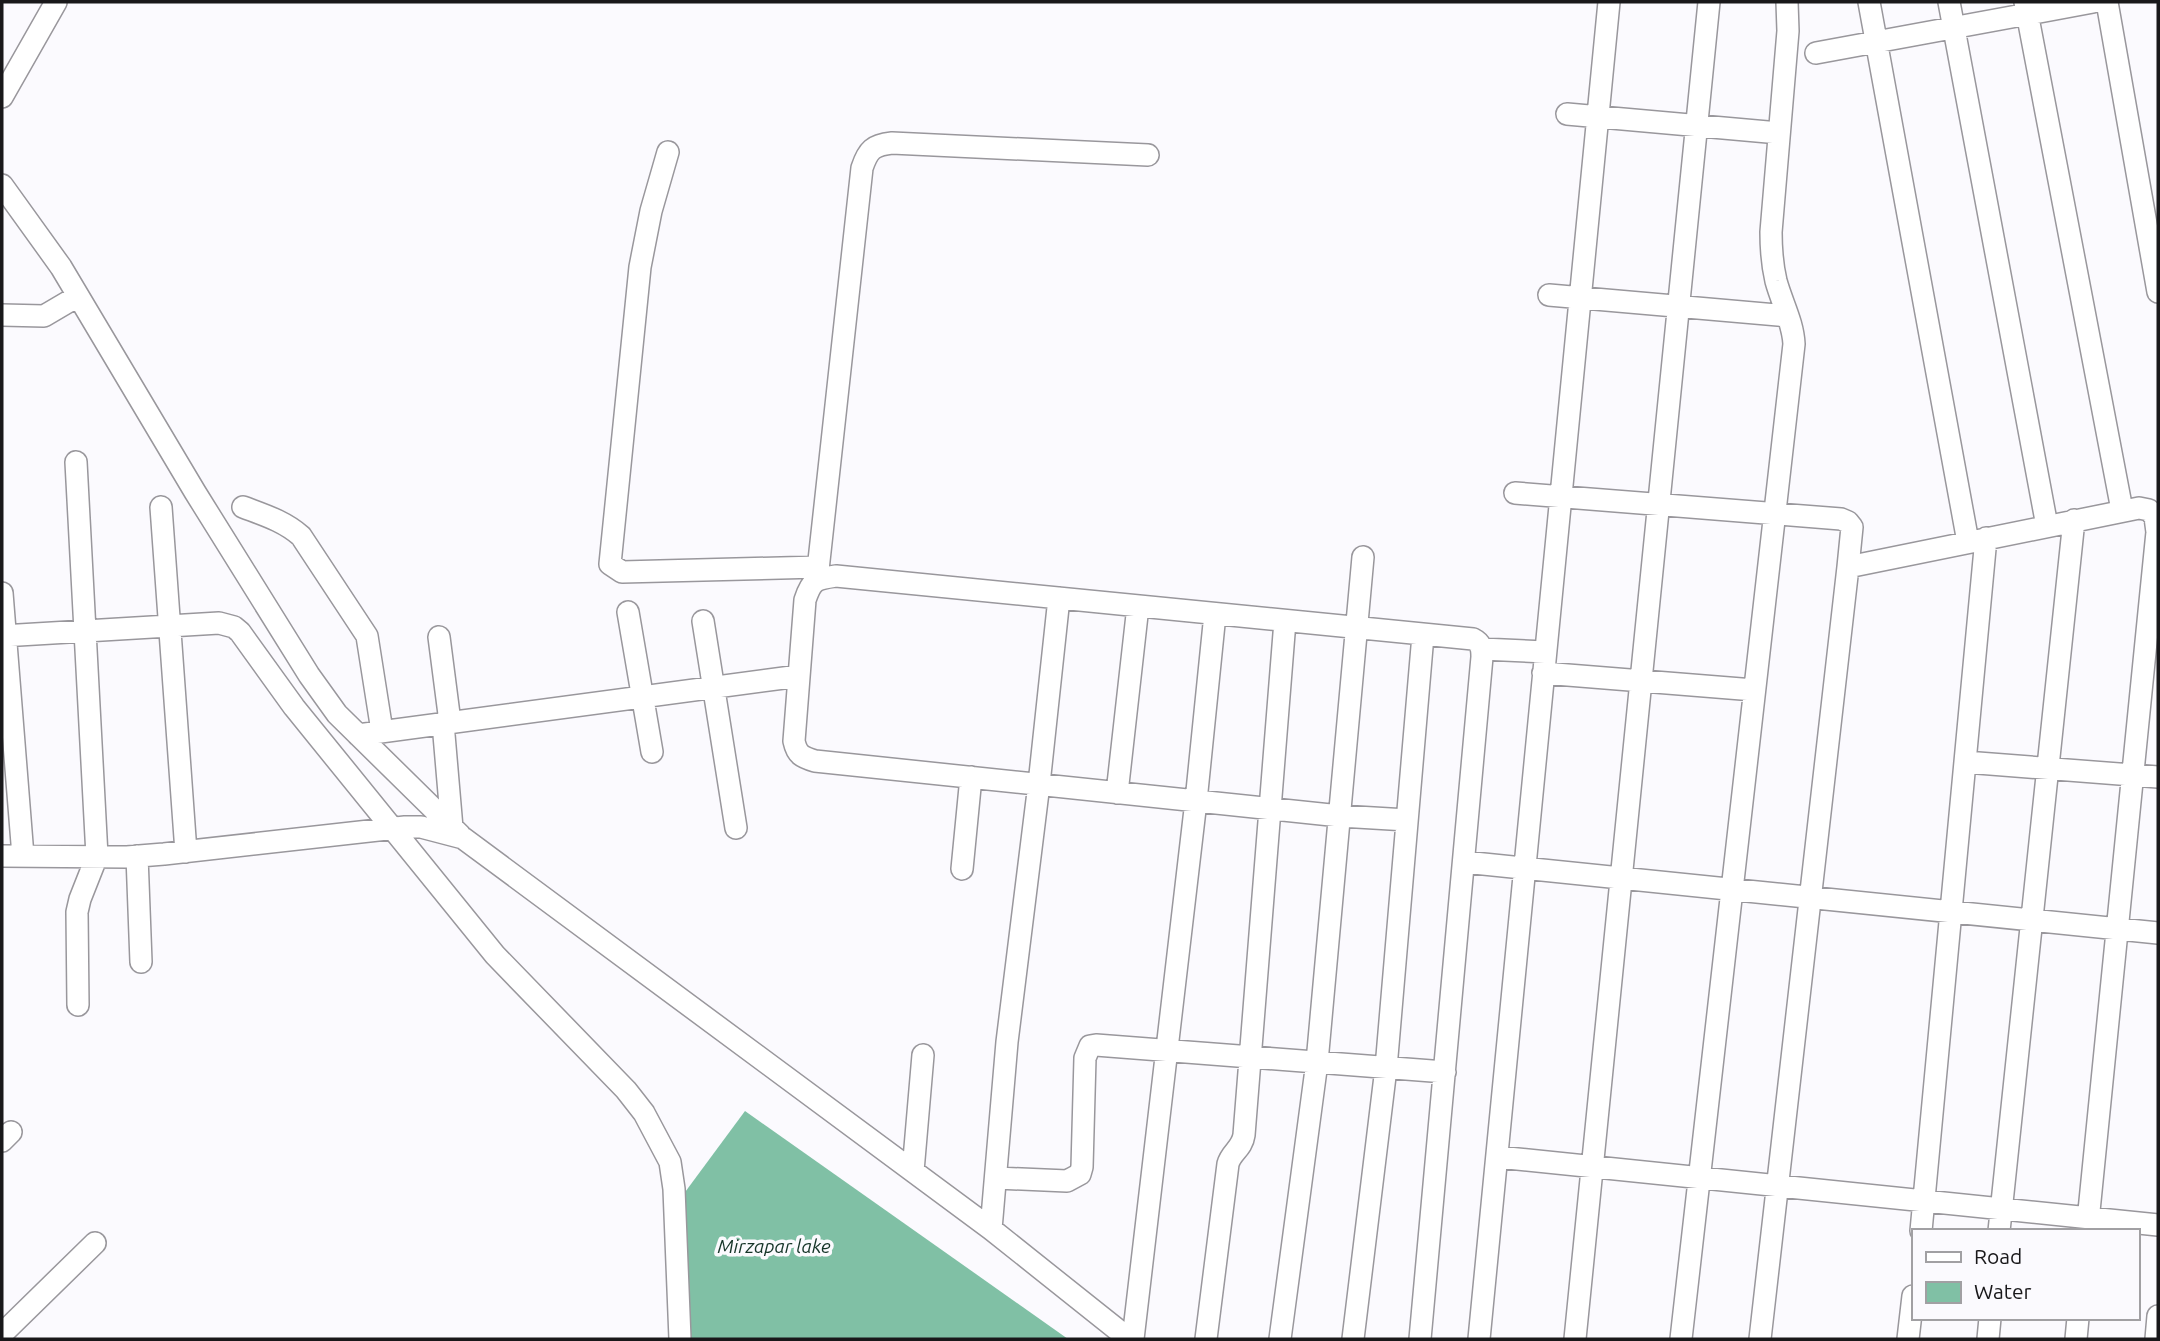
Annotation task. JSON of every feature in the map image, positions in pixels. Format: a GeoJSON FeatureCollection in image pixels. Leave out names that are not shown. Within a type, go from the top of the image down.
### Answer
{"type":"FeatureCollection","features":[{"type":"Feature","properties":{"kind":"street"},"geometry":{"type":"LineString","coordinates":[[2,94],[56,2]]}},
{"type":"Feature","properties":{"kind":"street"},"geometry":{"type":"LineString","coordinates":[[1479,1339],[1609,2]]}},
{"type":"Feature","properties":{"kind":"street"},"geometry":{"type":"LineString","coordinates":[[1575,1339],[1709,2]]}},
{"type":"Feature","properties":{"kind":"street"},"geometry":{"type":"LineString","coordinates":[[1681,1339],[1794,344],[1793,329],[1772,260],[1771,232],[1788,31],[1787,2]]}},
{"type":"Feature","properties":{"kind":"street"},"geometry":{"type":"LineString","coordinates":[[1869,2],[1977,540],[1965,762],[1921,1229]]}},
{"type":"Feature","properties":{"kind":"street"},"geometry":{"type":"LineString","coordinates":[[1949,2],[2047,526]]}},
{"type":"Feature","properties":{"kind":"street"},"geometry":{"type":"LineString","coordinates":[[1816,53],[1954,28],[2027,8],[2093,2]]}},
{"type":"Feature","properties":{"kind":"street"},"geometry":{"type":"LineString","coordinates":[[2107,2],[2158,292]]}},
{"type":"Feature","properties":{"kind":"street"},"geometry":{"type":"LineString","coordinates":[[2027,8],[2122,510]]}},
{"type":"Feature","properties":{"kind":"street"},"geometry":{"type":"LineString","coordinates":[[1567,114],[1779,133]]}},
{"type":"Feature","properties":{"kind":"street"},"geometry":{"type":"LineString","coordinates":[[1148,155],[892,143],[877,144],[867,152],[862,168],[818,573],[805,600],[794,741],[796,751],[815,761],[1339,816],[1407,820]]}},
{"type":"Feature","properties":{"kind":"street"},"geometry":{"type":"LineString","coordinates":[[668,152],[640,267],[610,554],[610,564],[622,572],[818,573],[1473,639],[1479,642],[1482,649],[1464,862],[1420,1339]]}},
{"type":"Feature","properties":{"kind":"street"},"geometry":{"type":"LineString","coordinates":[[2,185],[61,267],[285,640],[338,714],[358,735],[458,833],[991,1229],[1131,1339]]}},
{"type":"Feature","properties":{"kind":"street"},"geometry":{"type":"LineString","coordinates":[[1549,295],[1788,316]]}},
{"type":"Feature","properties":{"kind":"street"},"geometry":{"type":"LineString","coordinates":[[2,315],[44,316],[78,296]]}},
{"type":"Feature","properties":{"kind":"street"},"geometry":{"type":"LineString","coordinates":[[76,462],[97,856],[77,912],[78,1005]]}},
{"type":"Feature","properties":{"kind":"street"},"geometry":{"type":"LineString","coordinates":[[1515,493],[1841,519],[1848,522],[1853,534],[1760,1339]]}},
{"type":"Feature","properties":{"kind":"street"},"geometry":{"type":"LineString","coordinates":[[161,506],[186,852]]}},
{"type":"Feature","properties":{"kind":"street"},"geometry":{"type":"LineString","coordinates":[[243,507],[290,526],[301,536],[359,623],[370,646],[382,732]]}},
{"type":"Feature","properties":{"kind":"street"},"geometry":{"type":"LineString","coordinates":[[1848,567],[2122,510],[2149,510],[2155,517],[2155,589],[2133,775],[2088,1224]]}},
{"type":"Feature","properties":{"kind":"street"},"geometry":{"type":"LineString","coordinates":[[1999,1229],[2074,520]]}},
{"type":"Feature","properties":{"kind":"street"},"geometry":{"type":"LineString","coordinates":[[1280,1339],[1317,1062],[1363,557]]}},
{"type":"Feature","properties":{"kind":"street"},"geometry":{"type":"LineString","coordinates":[[2,593],[23,856]]}},
{"type":"Feature","properties":{"kind":"street"},"geometry":{"type":"LineString","coordinates":[[991,1229],[1007,1042],[1059,598]]}},
{"type":"Feature","properties":{"kind":"street"},"geometry":{"type":"LineString","coordinates":[[1117,793],[1138,606]]}},
{"type":"Feature","properties":{"kind":"street"},"geometry":{"type":"LineString","coordinates":[[628,612],[652,752]]}},
{"type":"Feature","properties":{"kind":"street"},"geometry":{"type":"LineString","coordinates":[[1131,1339],[1196,801],[1215,614]]}},
{"type":"Feature","properties":{"kind":"street"},"geometry":{"type":"LineString","coordinates":[[703,621],[736,828]]}},
{"type":"Feature","properties":{"kind":"street"},"geometry":{"type":"LineString","coordinates":[[1206,1339],[1229,1157],[1243,1143],[1244,1135],[1285,621]]}},
{"type":"Feature","properties":{"kind":"street"},"geometry":{"type":"LineString","coordinates":[[4,636],[219,623],[234,627],[495,955],[626,1090],[644,1113],[670,1162],[674,1189],[680,1339]]}},
{"type":"Feature","properties":{"kind":"street"},"geometry":{"type":"LineString","coordinates":[[1353,1339],[1386,1068],[1423,635]]}},
{"type":"Feature","properties":{"kind":"street"},"geometry":{"type":"LineString","coordinates":[[439,637],[458,833]]}},
{"type":"Feature","properties":{"kind":"street"},"geometry":{"type":"LineString","coordinates":[[1482,649],[1641,681],[1754,690]]}},
{"type":"Feature","properties":{"kind":"street"},"geometry":{"type":"LineString","coordinates":[[358,735],[799,676]]}},
{"type":"Feature","properties":{"kind":"street"},"geometry":{"type":"LineString","coordinates":[[1965,762],[2158,777]]}},
{"type":"Feature","properties":{"kind":"street"},"geometry":{"type":"LineString","coordinates":[[962,869],[971,777]]}},
{"type":"Feature","properties":{"kind":"street"},"geometry":{"type":"LineString","coordinates":[[2,856],[137,856],[392,828],[421,827],[458,833]]}},
{"type":"Feature","properties":{"kind":"street"},"geometry":{"type":"LineString","coordinates":[[137,856],[141,962]]}},
{"type":"Feature","properties":{"kind":"street"},"geometry":{"type":"LineString","coordinates":[[1464,862],[2158,933]]}},
{"type":"Feature","properties":{"kind":"street"},"geometry":{"type":"LineString","coordinates":[[997,1178],[1067,1181],[1080,1174],[1085,1058],[1090,1046],[1445,1072]]}},
{"type":"Feature","properties":{"kind":"street"},"geometry":{"type":"LineString","coordinates":[[913,1171],[923,1055]]}},
{"type":"Feature","properties":{"kind":"street"},"geometry":{"type":"LineString","coordinates":[[1498,1157],[2001,1209],[2088,1224],[2158,1225]]}},
{"type":"Feature","properties":{"kind":"street"},"geometry":{"type":"LineString","coordinates":[[2,1334],[95,1244]]}},
{"type":"Feature","properties":{"kind":"street"},"geometry":{"type":"LineString","coordinates":[[1908,1339],[1912,1305]]}},
{"type":"Feature","properties":{"kind":"street"},"geometry":{"type":"LineString","coordinates":[[2156,1339],[2158,1316]]}},
{"type":"Feature","properties":{"kind":"street"},"geometry":{"type":"LineString","coordinates":[[1988,1339],[1990,1320]]}},
{"type":"Feature","properties":{"kind":"street"},"geometry":{"type":"LineString","coordinates":[[2076,1339],[2078,1320]]}},
{"type":"Feature","properties":{"kind":"water","name":"Mirzapar lake"},"geometry":{"type":"Polygon","coordinates":[[[745,1111],[1068,1339],[684,1339],[677,1203],[745,1111]]]}}]}
